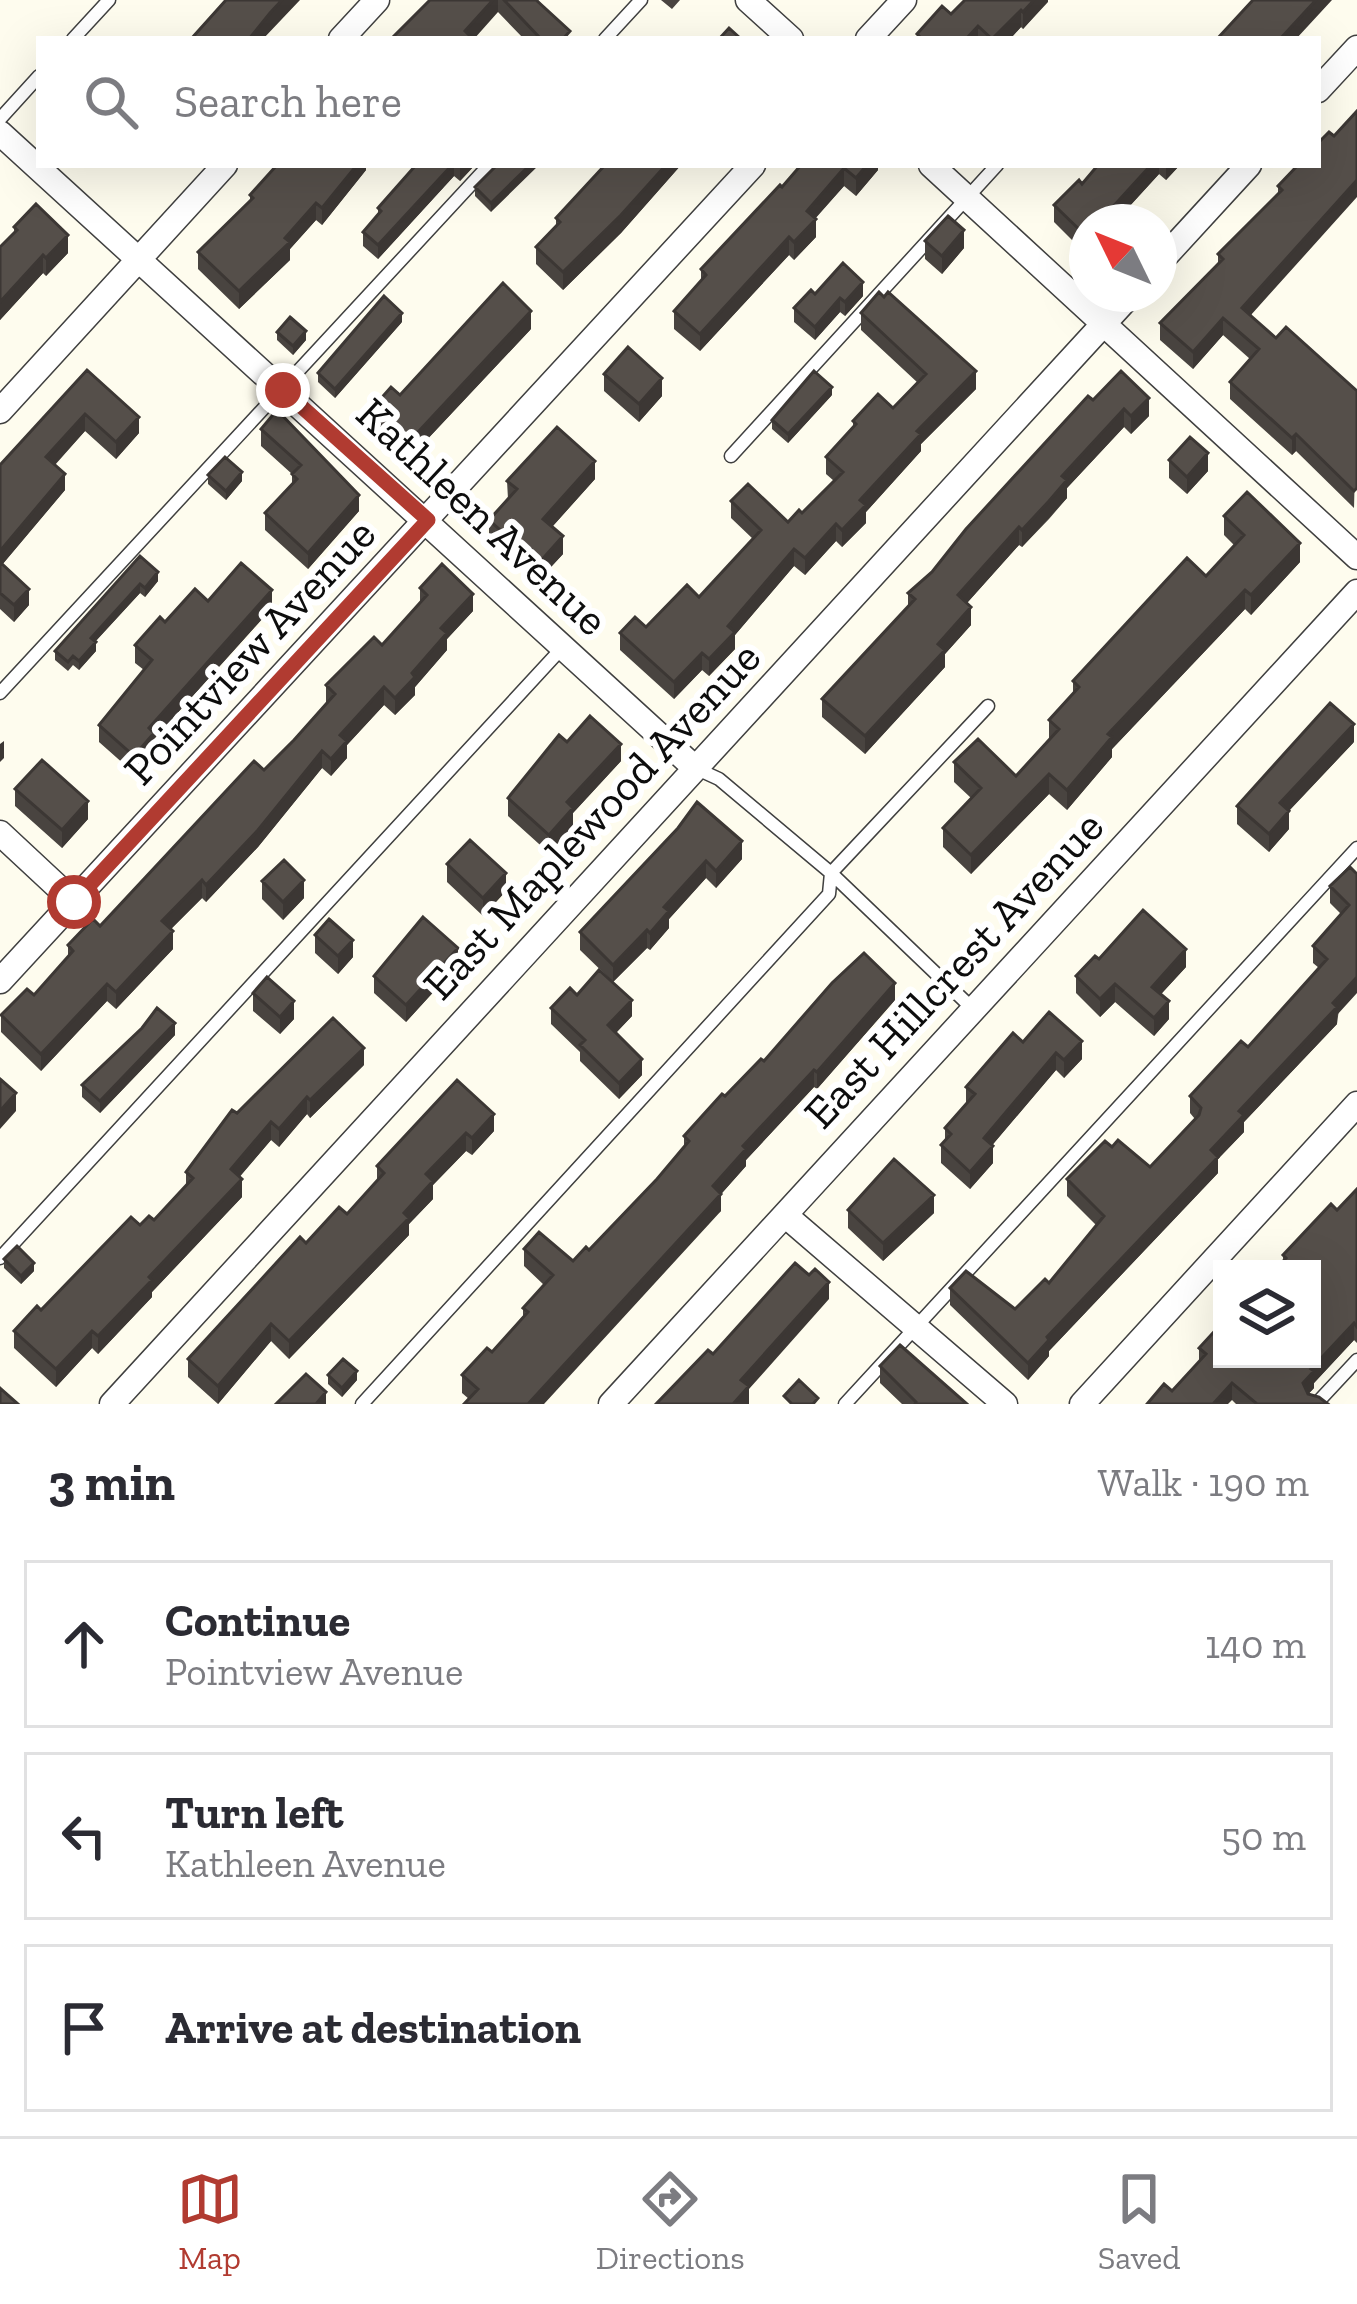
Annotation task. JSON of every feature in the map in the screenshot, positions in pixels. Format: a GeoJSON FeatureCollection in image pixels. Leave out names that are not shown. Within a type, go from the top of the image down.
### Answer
{"type":"FeatureCollection","features":[{"type":"Feature","properties":{"kind":"street"},"geometry":{"type":"LineString","coordinates":[[344,36],[377,0]]}},
{"type":"Feature","properties":{"kind":"street"},"geometry":{"type":"LineString","coordinates":[[748,0],[787,36]]}},
{"type":"Feature","properties":{"kind":"street"},"geometry":{"type":"LineString","coordinates":[[871,36],[904,0]]}},
{"type":"Feature","properties":{"kind":"street"},"geometry":{"type":"LineString","coordinates":[[1321,87],[1357,48]]}},
{"type":"Feature","properties":{"kind":"street","name":"Kathleen Avenue"},"geometry":{"type":"LineString","coordinates":[[0,133],[36,166]]}},
{"type":"Feature","properties":{"kind":"street","name":"Kathleen Avenue"},"geometry":{"type":"LineString","coordinates":[[38,168],[695,768]]}},
{"type":"Feature","properties":{"kind":"street"},"geometry":{"type":"LineString","coordinates":[[0,411],[222,168]]}},
{"type":"Feature","properties":{"kind":"street","name":"Pointview Avenue"},"geometry":{"type":"LineString","coordinates":[[0,982],[750,168]]}},
{"type":"Feature","properties":{"kind":"street"},"geometry":{"type":"LineString","coordinates":[[934,168],[1357,557]]}},
{"type":"Feature","properties":{"kind":"street"},"geometry":{"type":"LineString","coordinates":[[1177,243],[1246,168]]}},
{"type":"Feature","properties":{"kind":"street","name":"East Maplewood Avenue"},"geometry":{"type":"LineString","coordinates":[[112,1404],[1115,312]]}},
{"type":"Feature","properties":{"kind":"street","name":"East Hillcrest Avenue"},"geometry":{"type":"LineString","coordinates":[[611,1404],[1357,592]]}},
{"type":"Feature","properties":{"kind":"street"},"geometry":{"type":"LineString","coordinates":[[0,833],[74,902]]}},
{"type":"Feature","properties":{"kind":"street"},"geometry":{"type":"LineString","coordinates":[[1082,1404],[1357,1104]]}},
{"type":"Feature","properties":{"kind":"street"},"geometry":{"type":"LineString","coordinates":[[785,1215],[1005,1404]]}},
{"type":"Feature","properties":{"kind":"lane"},"geometry":{"type":"LineString","coordinates":[[77,36],[109,0]]}},
{"type":"Feature","properties":{"kind":"lane"},"geometry":{"type":"LineString","coordinates":[[608,36],[641,0]]}},
{"type":"Feature","properties":{"kind":"lane"},"geometry":{"type":"LineString","coordinates":[[0,119],[36,79]]}},
{"type":"Feature","properties":{"kind":"lane"},"geometry":{"type":"LineString","coordinates":[[0,694],[486,168]]}},
{"type":"Feature","properties":{"kind":"lane"},"geometry":{"type":"LineString","coordinates":[[731,456],[994,168]]}},
{"type":"Feature","properties":{"kind":"lane"},"geometry":{"type":"LineString","coordinates":[[0,1258],[563,646]]}},
{"type":"Feature","properties":{"kind":"lane"},"geometry":{"type":"LineString","coordinates":[[362,1404],[829,894],[831,873],[988,706]]}},
{"type":"Feature","properties":{"kind":"lane"},"geometry":{"type":"LineString","coordinates":[[695,768],[719,779],[831,873],[974,1009]]}},
{"type":"Feature","properties":{"kind":"lane"},"geometry":{"type":"LineString","coordinates":[[845,1404],[1357,848]]}},
{"type":"Feature","properties":{"kind":"lane"},"geometry":{"type":"LineString","coordinates":[[1316,1404],[1357,1360]]}},
{"type":"Feature","properties":{"kind":"building"},"geometry":{"type":"Polygon","coordinates":[[[226,0],[282,0],[252,36],[194,36],[226,0]]]}},
{"type":"Feature","properties":{"kind":"building"},"geometry":{"type":"Polygon","coordinates":[[[430,0],[493,0],[465,31],[470,36],[394,36],[430,0]]]}},
{"type":"Feature","properties":{"kind":"building"},"geometry":{"type":"Polygon","coordinates":[[[504,0],[536,0],[570,31],[566,36],[538,36],[504,0]]]}},
{"type":"Feature","properties":{"kind":"building"},"geometry":{"type":"Polygon","coordinates":[[[965,0],[1034,0],[995,36],[978,26],[969,36],[917,34],[942,6],[951,14],[965,0]]]}},
{"type":"Feature","properties":{"kind":"building"},"geometry":{"type":"Polygon","coordinates":[[[1253,0],[1316,0],[1283,36],[1220,36],[1253,0]]]}},
{"type":"Feature","properties":{"kind":"building"},"geometry":{"type":"Polygon","coordinates":[[[1357,111],[1357,180],[1242,308],[1276,338],[1286,327],[1357,391],[1354,491],[1296,434],[1292,438],[1230,382],[1259,349],[1223,318],[1193,352],[1160,323],[1177,312],[1177,306],[1223,259],[1218,254],[1282,190],[1278,186],[1295,168],[1321,168],[1321,140],[1329,132],[1334,136],[1357,111]]]}},
{"type":"Feature","properties":{"kind":"building"},"geometry":{"type":"Polygon","coordinates":[[[274,168],[355,168],[322,208],[316,203],[285,238],[290,242],[239,291],[198,252],[253,198],[250,195],[274,168]]]}},
{"type":"Feature","properties":{"kind":"building"},"geometry":{"type":"Polygon","coordinates":[[[413,168],[449,168],[378,245],[363,232],[381,211],[378,208],[413,168]]]}},
{"type":"Feature","properties":{"kind":"building"},"geometry":{"type":"Polygon","coordinates":[[[494,168],[527,168],[491,203],[475,187],[494,168]]]}},
{"type":"Feature","properties":{"kind":"building"},"geometry":{"type":"Polygon","coordinates":[[[602,168],[663,168],[563,272],[536,247],[560,222],[556,218],[602,168]]]}},
{"type":"Feature","properties":{"kind":"building"},"geometry":{"type":"Polygon","coordinates":[[[798,168],[844,168],[807,211],[816,219],[794,242],[789,237],[700,334],[674,311],[706,275],[701,269],[798,168]]]}},
{"type":"Feature","properties":{"kind":"building"},"geometry":{"type":"Polygon","coordinates":[[[844,168],[864,168],[856,178],[844,168]]]}},
{"type":"Feature","properties":{"kind":"building"},"geometry":{"type":"Polygon","coordinates":[[[1095,168],[1148,168],[1115,204],[1069,204],[1069,220],[1054,205],[1079,180],[1082,184],[1095,168]]]}},
{"type":"Feature","properties":{"kind":"building"},"geometry":{"type":"Polygon","coordinates":[[[36,204],[68,235],[0,302],[0,247],[36,204]]]}},
{"type":"Feature","properties":{"kind":"building"},"geometry":{"type":"Polygon","coordinates":[[[948,216],[964,230],[942,256],[925,241],[948,216]]]}},
{"type":"Feature","properties":{"kind":"building"},"geometry":{"type":"Polygon","coordinates":[[[843,263],[863,282],[845,302],[840,298],[815,327],[794,308],[811,290],[815,294],[843,263]]]}},
{"type":"Feature","properties":{"kind":"building"},"geometry":{"type":"Polygon","coordinates":[[[503,283],[531,311],[405,446],[368,413],[391,387],[400,395],[503,283]]]}},
{"type":"Feature","properties":{"kind":"building"},"geometry":{"type":"Polygon","coordinates":[[[879,292],[884,297],[888,292],[976,371],[917,431],[921,434],[860,500],[866,505],[842,530],[836,524],[805,558],[794,549],[728,626],[735,632],[709,659],[702,653],[674,682],[620,633],[635,617],[646,627],[687,585],[699,597],[761,530],[731,501],[748,484],[788,522],[843,472],[826,457],[878,394],[893,408],[926,374],[861,313],[879,292]]]}},
{"type":"Feature","properties":{"kind":"building"},"geometry":{"type":"Polygon","coordinates":[[[384,296],[402,313],[335,389],[318,373],[384,296]]]}},
{"type":"Feature","properties":{"kind":"building"},"geometry":{"type":"Polygon","coordinates":[[[290,317],[306,331],[293,346],[277,332],[290,317]]]}},
{"type":"Feature","properties":{"kind":"building"},"geometry":{"type":"Polygon","coordinates":[[[628,347],[662,378],[639,404],[604,374],[628,347]]]}},
{"type":"Feature","properties":{"kind":"building"},"geometry":{"type":"Polygon","coordinates":[[[87,370],[139,417],[116,442],[85,414],[46,457],[65,474],[0,551],[0,465],[87,370]]]}},
{"type":"Feature","properties":{"kind":"building"},"geometry":{"type":"Polygon","coordinates":[[[814,371],[832,387],[788,434],[772,420],[814,371]]]}},
{"type":"Feature","properties":{"kind":"building"},"geometry":{"type":"Polygon","coordinates":[[[1121,371],[1149,398],[1131,416],[1124,409],[1062,476],[1067,480],[1049,501],[958,595],[971,607],[938,644],[945,650],[865,736],[822,699],[915,599],[908,593],[932,572],[966,529],[1088,396],[1093,400],[1121,371]]]}},
{"type":"Feature","properties":{"kind":"building"},"geometry":{"type":"Polygon","coordinates":[[[277,410],[359,495],[308,553],[265,513],[297,479],[292,474],[301,465],[261,429],[277,410]]]}},
{"type":"Feature","properties":{"kind":"building"},"geometry":{"type":"Polygon","coordinates":[[[557,427],[595,461],[543,519],[563,536],[538,564],[489,520],[517,489],[507,481],[557,427]]]}},
{"type":"Feature","properties":{"kind":"building"},"geometry":{"type":"Polygon","coordinates":[[[1190,437],[1208,453],[1187,477],[1169,460],[1190,437]]]}},
{"type":"Feature","properties":{"kind":"building"},"geometry":{"type":"Polygon","coordinates":[[[225,457],[242,472],[226,491],[208,475],[225,457]]]}},
{"type":"Feature","properties":{"kind":"building"},"geometry":{"type":"Polygon","coordinates":[[[1247,492],[1300,543],[1251,595],[1245,590],[1108,734],[1112,737],[1067,790],[1049,774],[971,855],[943,828],[981,788],[954,762],[978,739],[1016,776],[1059,729],[1049,720],[1079,687],[1073,681],[1187,558],[1206,576],[1244,535],[1224,516],[1247,492]]]}},
{"type":"Feature","properties":{"kind":"building"},"geometry":{"type":"Polygon","coordinates":[[[140,556],[158,572],[145,588],[140,584],[91,638],[96,642],[79,661],[73,656],[68,662],[55,651],[140,556]]]}},
{"type":"Feature","properties":{"kind":"building"},"geometry":{"type":"Polygon","coordinates":[[[0,562],[29,589],[14,605],[0,593],[0,562]]]}},
{"type":"Feature","properties":{"kind":"building"},"geometry":{"type":"Polygon","coordinates":[[[241,563],[272,590],[149,728],[154,733],[134,756],[99,725],[152,660],[135,645],[160,617],[165,622],[195,589],[208,601],[241,563]]]}},
{"type":"Feature","properties":{"kind":"building"},"geometry":{"type":"Polygon","coordinates":[[[442,564],[473,594],[441,628],[447,633],[412,673],[415,677],[395,698],[384,687],[340,735],[347,741],[331,759],[322,751],[258,830],[206,885],[202,880],[162,921],[173,931],[116,992],[107,984],[41,1054],[1,1015],[27,989],[34,995],[73,951],[68,945],[93,919],[100,926],[254,761],[264,770],[294,740],[335,694],[326,685],[374,637],[382,645],[427,595],[420,588],[442,564]]]}},
{"type":"Feature","properties":{"kind":"building"},"geometry":{"type":"Polygon","coordinates":[[[1330,703],[1354,724],[1280,803],[1289,811],[1269,834],[1237,806],[1330,703]]]}},
{"type":"Feature","properties":{"kind":"building"},"geometry":{"type":"Polygon","coordinates":[[[590,716],[621,744],[567,802],[573,808],[549,835],[508,798],[559,735],[567,742],[590,716]]]}},
{"type":"Feature","properties":{"kind":"building"},"geometry":{"type":"Polygon","coordinates":[[[42,760],[88,801],[62,830],[15,789],[42,760]]]}},
{"type":"Feature","properties":{"kind":"building"},"geometry":{"type":"Polygon","coordinates":[[[697,802],[742,841],[716,871],[706,861],[664,907],[669,911],[650,933],[647,930],[613,965],[580,932],[697,802]]]}},
{"type":"Feature","properties":{"kind":"building"},"geometry":{"type":"Polygon","coordinates":[[[470,840],[506,873],[483,898],[447,864],[470,840]]]}},
{"type":"Feature","properties":{"kind":"building"},"geometry":{"type":"Polygon","coordinates":[[[284,860],[304,880],[283,902],[262,881],[284,860]]]}},
{"type":"Feature","properties":{"kind":"building"},"geometry":{"type":"Polygon","coordinates":[[[1350,867],[1357,874],[1357,977],[1333,1003],[1337,1007],[1239,1111],[1244,1115],[1211,1150],[1218,1157],[1047,1337],[1028,1363],[950,1288],[966,1271],[1015,1309],[1045,1279],[1049,1283],[1104,1216],[1067,1179],[1105,1141],[1112,1147],[1118,1140],[1150,1167],[1199,1115],[1201,1108],[1190,1096],[1241,1041],[1248,1047],[1327,959],[1313,946],[1349,905],[1330,886],[1350,867]]]}},
{"type":"Feature","properties":{"kind":"building"},"geometry":{"type":"Polygon","coordinates":[[[1143,910],[1186,949],[1152,987],[1169,1001],[1154,1018],[1115,984],[1100,999],[1076,976],[1095,956],[1099,959],[1143,910]]]}},
{"type":"Feature","properties":{"kind":"building"},"geometry":{"type":"Polygon","coordinates":[[[423,917],[458,948],[406,1005],[374,976],[423,917]]]}},
{"type":"Feature","properties":{"kind":"building"},"geometry":{"type":"Polygon","coordinates":[[[329,919],[353,940],[338,956],[315,935],[329,919]]]}},
{"type":"Feature","properties":{"kind":"building"},"geometry":{"type":"Polygon","coordinates":[[[864,953],[895,983],[817,1072],[743,1146],[746,1149],[713,1186],[721,1194],[528,1404],[464,1404],[478,1389],[462,1375],[487,1348],[492,1352],[553,1275],[524,1249],[539,1232],[573,1261],[586,1247],[589,1250],[657,1179],[689,1141],[684,1136],[722,1094],[764,1061],[864,953]]]}},
{"type":"Feature","properties":{"kind":"building"},"geometry":{"type":"Polygon","coordinates":[[[599,970],[632,1000],[608,1025],[642,1059],[619,1083],[580,1045],[585,1040],[551,1008],[570,988],[577,995],[599,970]]]}},
{"type":"Feature","properties":{"kind":"building"},"geometry":{"type":"Polygon","coordinates":[[[267,977],[294,1001],[280,1017],[253,993],[267,977]]]}},
{"type":"Feature","properties":{"kind":"building"},"geometry":{"type":"Polygon","coordinates":[[[157,1008],[175,1023],[100,1101],[82,1085],[157,1008]]]}},
{"type":"Feature","properties":{"kind":"building"},"geometry":{"type":"Polygon","coordinates":[[[1049,1012],[1082,1041],[1064,1060],[1056,1053],[984,1138],[993,1146],[970,1172],[941,1145],[951,1134],[945,1128],[975,1094],[966,1087],[1013,1033],[1023,1042],[1049,1012]]]}},
{"type":"Feature","properties":{"kind":"building"},"geometry":{"type":"Polygon","coordinates":[[[333,1018],[364,1048],[310,1100],[307,1097],[279,1129],[271,1122],[231,1169],[242,1179],[98,1336],[92,1331],[56,1369],[14,1331],[37,1306],[41,1310],[131,1217],[140,1225],[149,1216],[154,1220],[193,1178],[186,1172],[232,1110],[237,1113],[333,1018]]]}},
{"type":"Feature","properties":{"kind":"building"},"geometry":{"type":"Polygon","coordinates":[[[0,1079],[16,1093],[0,1111],[0,1079]]]}},
{"type":"Feature","properties":{"kind":"building"},"geometry":{"type":"Polygon","coordinates":[[[457,1080],[494,1114],[472,1138],[466,1133],[426,1174],[433,1181],[404,1213],[409,1218],[289,1341],[271,1324],[218,1386],[188,1359],[300,1237],[306,1243],[339,1207],[347,1214],[384,1173],[377,1166],[457,1080]]]}},
{"type":"Feature","properties":{"kind":"building"},"geometry":{"type":"Polygon","coordinates":[[[894,1159],[934,1195],[883,1243],[848,1210],[894,1159]]]}},
{"type":"Feature","properties":{"kind":"building"},"geometry":{"type":"Polygon","coordinates":[[[1357,1189],[1357,1327],[1354,1323],[1321,1358],[1321,1260],[1284,1260],[1283,1255],[1331,1204],[1337,1210],[1357,1189]]]}},
{"type":"Feature","properties":{"kind":"building"},"geometry":{"type":"Polygon","coordinates":[[[17,1246],[34,1263],[21,1276],[4,1259],[17,1246]]]}},
{"type":"Feature","properties":{"kind":"building"},"geometry":{"type":"Polygon","coordinates":[[[795,1263],[809,1275],[815,1269],[829,1282],[741,1380],[749,1386],[733,1404],[656,1404],[708,1350],[713,1354],[795,1263]]]}},
{"type":"Feature","properties":{"kind":"building"},"geometry":{"type":"Polygon","coordinates":[[[1213,1333],[1213,1368],[1312,1368],[1303,1383],[1308,1394],[1328,1404],[1257,1404],[1232,1383],[1213,1404],[1147,1404],[1164,1384],[1172,1391],[1206,1354],[1199,1348],[1213,1333]]]}},
{"type":"Feature","properties":{"kind":"building"},"geometry":{"type":"Polygon","coordinates":[[[900,1345],[967,1404],[915,1404],[880,1366],[900,1345]]]}},
{"type":"Feature","properties":{"kind":"building"},"geometry":{"type":"Polygon","coordinates":[[[343,1359],[357,1371],[342,1388],[328,1375],[343,1359]]]}},
{"type":"Feature","properties":{"kind":"building"},"geometry":{"type":"Polygon","coordinates":[[[306,1374],[326,1392],[316,1404],[276,1404],[306,1374]]]}},
{"type":"Feature","properties":{"kind":"building"},"geometry":{"type":"Polygon","coordinates":[[[799,1380],[818,1398],[813,1404],[792,1404],[784,1396],[799,1380]]]}},
{"type":"Feature","properties":{"kind":"building"},"geometry":{"type":"Polygon","coordinates":[[[0,1388],[18,1404],[0,1404],[0,1388]]]}},
{"type":"Feature","properties":{"kind":"route"},"geometry":{"type":"LineString","coordinates":[[74,902],[428,520],[283,390]]}}]}
